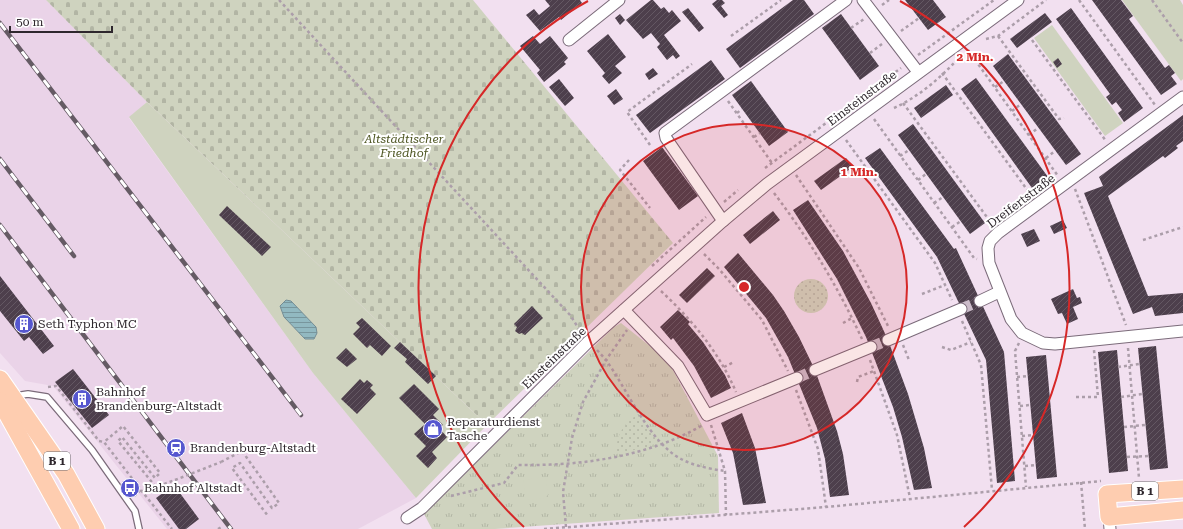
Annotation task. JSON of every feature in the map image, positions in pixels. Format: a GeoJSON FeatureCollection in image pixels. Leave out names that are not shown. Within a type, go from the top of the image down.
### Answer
{"type":"FeatureCollection","features":[{"type":"Feature","properties":{"kind":"main road","name":"B 1"},"geometry":{"type":"LineString","coordinates":[[0,379],[7,398],[66,474],[96,529]]}},
{"type":"Feature","properties":{"kind":"main road"},"geometry":{"type":"LineString","coordinates":[[7,398],[71,529]]}},
{"type":"Feature","properties":{"kind":"main road","name":"B 1"},"geometry":{"type":"LineString","coordinates":[[1105,487],[1183,489]]}},
{"type":"Feature","properties":{"kind":"main road"},"geometry":{"type":"LineString","coordinates":[[1105,487],[1109,523]]}},
{"type":"Feature","properties":{"kind":"main road","name":"B 1"},"geometry":{"type":"LineString","coordinates":[[1109,523],[1183,510]]}},
{"type":"Feature","properties":{"kind":"street"},"geometry":{"type":"LineString","coordinates":[[569,40],[619,0]]}},
{"type":"Feature","properties":{"kind":"street"},"geometry":{"type":"LineString","coordinates":[[723,221],[666,138],[665,133],[846,0]]}},
{"type":"Feature","properties":{"kind":"street"},"geometry":{"type":"LineString","coordinates":[[863,0],[918,72]]}},
{"type":"Feature","properties":{"kind":"street","name":"Einsteinstraße"},"geometry":{"type":"LineString","coordinates":[[407,518],[422,508],[589,341],[723,221],[767,184],[1018,0]]}},
{"type":"Feature","properties":{"kind":"street","name":"Dreifertstraße"},"geometry":{"type":"LineString","coordinates":[[1183,97],[998,233],[990,241],[988,248],[989,263],[1011,318],[1022,333],[1043,343],[1055,344],[1183,331]]}},
{"type":"Feature","properties":{"kind":"street"},"geometry":{"type":"LineString","coordinates":[[980,301],[1000,292]]}},
{"type":"Feature","properties":{"kind":"street"},"geometry":{"type":"LineString","coordinates":[[890,339],[961,309]]}},
{"type":"Feature","properties":{"kind":"street"},"geometry":{"type":"LineString","coordinates":[[624,310],[678,366],[707,415],[797,378]]}},
{"type":"Feature","properties":{"kind":"street"},"geometry":{"type":"LineString","coordinates":[[815,370],[868,348]]}},
{"type":"Feature","properties":{"kind":"lane"},"geometry":{"type":"LineString","coordinates":[[7,398],[28,394],[47,397],[92,450],[128,500],[135,511],[139,529]]}},
{"type":"Feature","properties":{"kind":"path"},"geometry":{"type":"LineString","coordinates":[[279,0],[570,315],[619,378],[636,409],[662,445],[681,459],[707,468],[725,471]]}},
{"type":"Feature","properties":{"kind":"path"},"geometry":{"type":"LineString","coordinates":[[732,36],[781,0]]}},
{"type":"Feature","properties":{"kind":"path"},"geometry":{"type":"LineString","coordinates":[[1079,0],[1161,113]]}},
{"type":"Feature","properties":{"kind":"path"},"geometry":{"type":"LineString","coordinates":[[1152,0],[1183,43]]}},
{"type":"Feature","properties":{"kind":"path"},"geometry":{"type":"LineString","coordinates":[[870,53],[919,18]]}},
{"type":"Feature","properties":{"kind":"path"},"geometry":{"type":"LineString","coordinates":[[998,36],[1059,118],[1064,118]]}},
{"type":"Feature","properties":{"kind":"path"},"geometry":{"type":"LineString","coordinates":[[1032,40],[1107,141]]}},
{"type":"Feature","properties":{"kind":"path"},"geometry":{"type":"LineString","coordinates":[[975,60],[1046,158],[1075,190],[1126,320],[1139,477]]}},
{"type":"Feature","properties":{"kind":"path"},"geometry":{"type":"LineString","coordinates":[[934,61],[1037,204]]}},
{"type":"Feature","properties":{"kind":"path"},"geometry":{"type":"LineString","coordinates":[[650,145],[627,112],[692,64]]}},
{"type":"Feature","properties":{"kind":"path"},"geometry":{"type":"LineString","coordinates":[[995,87],[1004,81]]}},
{"type":"Feature","properties":{"kind":"path"},"geometry":{"type":"LineString","coordinates":[[722,92],[772,163]]}},
{"type":"Feature","properties":{"kind":"path"},"geometry":{"type":"LineString","coordinates":[[903,103],[998,233]]}},
{"type":"Feature","properties":{"kind":"path"},"geometry":{"type":"LineString","coordinates":[[1012,111],[1021,104]]}},
{"type":"Feature","properties":{"kind":"path"},"geometry":{"type":"LineString","coordinates":[[737,113],[742,109]]}},
{"type":"Feature","properties":{"kind":"path"},"geometry":{"type":"LineString","coordinates":[[868,111],[974,258],[989,263]]}},
{"type":"Feature","properties":{"kind":"path"},"geometry":{"type":"LineString","coordinates":[[1029,135],[1038,128]]}},
{"type":"Feature","properties":{"kind":"path"},"geometry":{"type":"LineString","coordinates":[[754,137],[760,133]]}},
{"type":"Feature","properties":{"kind":"path"},"geometry":{"type":"LineString","coordinates":[[900,156],[908,150]]}},
{"type":"Feature","properties":{"kind":"path"},"geometry":{"type":"LineString","coordinates":[[1046,158],[1055,151]]}},
{"type":"Feature","properties":{"kind":"path"},"geometry":{"type":"LineString","coordinates":[[629,160],[620,170],[650,208]]}},
{"type":"Feature","properties":{"kind":"path"},"geometry":{"type":"LineString","coordinates":[[918,180],[926,174]]}},
{"type":"Feature","properties":{"kind":"path"},"geometry":{"type":"LineString","coordinates":[[796,175],[858,268],[890,339]]}},
{"type":"Feature","properties":{"kind":"path"},"geometry":{"type":"LineString","coordinates":[[767,184],[792,217],[834,282],[868,348],[874,371],[897,435],[910,498]]}},
{"type":"Feature","properties":{"kind":"path"},"geometry":{"type":"LineString","coordinates":[[934,203],[943,197]]}},
{"type":"Feature","properties":{"kind":"path"},"geometry":{"type":"LineString","coordinates":[[952,227],[960,221]]}},
{"type":"Feature","properties":{"kind":"path"},"geometry":{"type":"LineString","coordinates":[[1143,240],[1183,227]]}},
{"type":"Feature","properties":{"kind":"path"},"geometry":{"type":"LineString","coordinates":[[922,294],[945,285]]}},
{"type":"Feature","properties":{"kind":"path"},"geometry":{"type":"LineString","coordinates":[[661,290],[712,346],[740,401]]}},
{"type":"Feature","properties":{"kind":"path"},"geometry":{"type":"LineString","coordinates":[[843,323],[852,318]]}},
{"type":"Feature","properties":{"kind":"path"},"geometry":{"type":"LineString","coordinates":[[566,527],[563,492],[572,438],[583,402],[606,360],[634,320]]}},
{"type":"Feature","properties":{"kind":"path"},"geometry":{"type":"LineString","coordinates":[[1022,333],[1015,351],[1026,487]]}},
{"type":"Feature","properties":{"kind":"path"},"geometry":{"type":"LineString","coordinates":[[1076,397],[1098,397],[1092,340]]}},
{"type":"Feature","properties":{"kind":"path"},"geometry":{"type":"LineString","coordinates":[[942,347],[951,350],[971,342]]}},
{"type":"Feature","properties":{"kind":"path"},"geometry":{"type":"LineString","coordinates":[[724,367],[734,362]]}},
{"type":"Feature","properties":{"kind":"path"},"geometry":{"type":"LineString","coordinates":[[1118,366],[1139,364]]}},
{"type":"Feature","properties":{"kind":"path"},"geometry":{"type":"LineString","coordinates":[[857,382],[858,377],[874,371]]}},
{"type":"Feature","properties":{"kind":"path"},"geometry":{"type":"LineString","coordinates":[[1017,377],[1028,376]]}},
{"type":"Feature","properties":{"kind":"path"},"geometry":{"type":"LineString","coordinates":[[56,386],[99,441],[104,442],[172,529]]}},
{"type":"Feature","properties":{"kind":"path"},"geometry":{"type":"LineString","coordinates":[[1121,397],[1142,394]]}},
{"type":"Feature","properties":{"kind":"path"},"geometry":{"type":"LineString","coordinates":[[1020,406],[1030,405]]}},
{"type":"Feature","properties":{"kind":"path"},"geometry":{"type":"LineString","coordinates":[[452,496],[504,483],[518,465],[567,464],[612,458],[662,445],[682,437],[709,422],[725,471],[726,515]]}},
{"type":"Feature","properties":{"kind":"path"},"geometry":{"type":"LineString","coordinates":[[1124,427],[1145,425]]}},
{"type":"Feature","properties":{"kind":"path"},"geometry":{"type":"LineString","coordinates":[[104,442],[123,426],[160,473],[155,478],[122,437],[118,441],[156,487],[221,462],[242,451],[279,503],[272,508],[240,463],[232,468],[268,516]]}},
{"type":"Feature","properties":{"kind":"path"},"geometry":{"type":"LineString","coordinates":[[1022,436],[1033,435]]}},
{"type":"Feature","properties":{"kind":"path"},"geometry":{"type":"LineString","coordinates":[[1127,458],[1148,456]]}},
{"type":"Feature","properties":{"kind":"path"},"geometry":{"type":"LineString","coordinates":[[1025,466],[1036,465]]}},
{"type":"Feature","properties":{"kind":"path"},"geometry":{"type":"LineString","coordinates":[[1132,478],[1146,477]]}},
{"type":"Feature","properties":{"kind":"path"},"geometry":{"type":"LineString","coordinates":[[544,529],[726,515],[1081,482],[1105,487]]}},
{"type":"Feature","properties":{"kind":"path"},"geometry":{"type":"LineString","coordinates":[[1081,482],[1085,529]]}},
{"type":"Feature","properties":{"kind":"path"},"geometry":{"type":"LineString","coordinates":[[128,500],[141,490]]}},
{"type":"Feature","properties":{"kind":"path"},"geometry":{"type":"LineString","coordinates":[[218,529],[223,526]]}},
{"type":"Feature","properties":{"kind":"shaded area"},"geometry":{"type":"Polygon","coordinates":[[[0,0],[46,0],[147,102],[129,118],[313,373],[416,498],[358,529],[167,529],[53,386],[25,381],[0,353],[0,0]]]}},
{"type":"Feature","properties":{"kind":"green space","name":"Altstädtischer Friedhof"},"geometry":{"type":"Polygon","coordinates":[[[46,0],[473,0],[673,243],[487,425],[147,102],[46,0]]]}},
{"type":"Feature","properties":{"kind":"green space"},"geometry":{"type":"Polygon","coordinates":[[[1122,0],[1180,0],[1183,5],[1183,79],[1181,81],[1122,0]]]}},
{"type":"Feature","properties":{"kind":"green space"},"geometry":{"type":"Polygon","coordinates":[[[1052,25],[1123,123],[1105,136],[1034,38],[1052,25]]]}},
{"type":"Feature","properties":{"kind":"green space"},"geometry":{"type":"Polygon","coordinates":[[[147,102],[487,425],[416,498],[313,373],[129,117],[147,102]]]}},
{"type":"Feature","properties":{"kind":"green space"},"geometry":{"type":"Polygon","coordinates":[[[808,279],[814,279],[818,280],[825,286],[828,296],[827,303],[821,310],[814,313],[808,313],[804,312],[797,306],[794,299],[794,293],[795,289],[801,282],[808,279]]]}},
{"type":"Feature","properties":{"kind":"green space"},"geometry":{"type":"Polygon","coordinates":[[[621,323],[665,358],[673,370],[718,456],[719,513],[495,529],[432,529],[424,514],[614,327],[621,323]]]}},
{"type":"Feature","properties":{"kind":"green space"},"geometry":{"type":"Polygon","coordinates":[[[637,415],[658,442],[648,447],[616,454],[617,442],[621,432],[627,422],[637,415]]]}},
{"type":"Feature","properties":{"kind":"green space"},"geometry":{"type":"Polygon","coordinates":[[[546,477],[548,495],[545,498],[528,500],[525,496],[523,480],[546,477]]]}},
{"type":"Feature","properties":{"kind":"water"},"geometry":{"type":"Polygon","coordinates":[[[286,300],[291,301],[316,327],[317,333],[314,339],[305,339],[284,317],[280,306],[286,300]]]}},
{"type":"Feature","properties":{"kind":"building"},"geometry":{"type":"Polygon","coordinates":[[[545,0],[580,0],[582,3],[561,20],[559,17],[540,31],[526,15],[534,9],[539,15],[550,6],[545,0]]]}},
{"type":"Feature","properties":{"kind":"building"},"geometry":{"type":"Polygon","coordinates":[[[653,0],[661,9],[664,7],[669,13],[672,10],[681,21],[664,35],[680,56],[676,59],[673,55],[667,60],[657,47],[660,44],[651,33],[643,39],[626,20],[653,0]]]}},
{"type":"Feature","properties":{"kind":"building"},"geometry":{"type":"Polygon","coordinates":[[[717,0],[722,0],[725,3],[721,6],[728,15],[724,18],[712,4],[717,0]]]}},
{"type":"Feature","properties":{"kind":"building"},"geometry":{"type":"Polygon","coordinates":[[[793,0],[804,0],[814,14],[740,68],[726,49],[793,0]]]}},
{"type":"Feature","properties":{"kind":"building"},"geometry":{"type":"Polygon","coordinates":[[[905,0],[933,0],[946,17],[928,30],[905,0]]]}},
{"type":"Feature","properties":{"kind":"building"},"geometry":{"type":"Polygon","coordinates":[[[1092,0],[1121,0],[1133,16],[1129,19],[1165,68],[1169,65],[1175,73],[1171,76],[1177,84],[1161,95],[1092,0]]]}},
{"type":"Feature","properties":{"kind":"building"},"geometry":{"type":"Polygon","coordinates":[[[688,8],[704,28],[699,32],[682,12],[688,8]]]}},
{"type":"Feature","properties":{"kind":"building"},"geometry":{"type":"Polygon","coordinates":[[[1071,8],[1143,108],[1124,122],[1118,113],[1122,110],[1116,102],[1112,105],[1106,97],[1110,94],[1056,19],[1071,8]]]}},
{"type":"Feature","properties":{"kind":"building"},"geometry":{"type":"Polygon","coordinates":[[[1045,13],[1052,22],[1017,48],[1010,39],[1045,13]]]}},
{"type":"Feature","properties":{"kind":"building"},"geometry":{"type":"Polygon","coordinates":[[[620,14],[625,20],[620,25],[615,18],[620,14]]]}},
{"type":"Feature","properties":{"kind":"building"},"geometry":{"type":"Polygon","coordinates":[[[841,14],[879,66],[860,80],[822,28],[841,14]]]}},
{"type":"Feature","properties":{"kind":"building"},"geometry":{"type":"Polygon","coordinates":[[[608,34],[626,57],[615,66],[622,73],[609,84],[602,76],[605,73],[587,51],[608,34]]]}},
{"type":"Feature","properties":{"kind":"building"},"geometry":{"type":"Polygon","coordinates":[[[533,36],[540,44],[550,36],[568,58],[564,62],[566,64],[544,82],[537,73],[540,70],[520,46],[533,36]]]}},
{"type":"Feature","properties":{"kind":"building"},"geometry":{"type":"Polygon","coordinates":[[[1008,54],[1081,154],[1066,165],[993,66],[1008,54]]]}},
{"type":"Feature","properties":{"kind":"building"},"geometry":{"type":"Polygon","coordinates":[[[1058,58],[1062,64],[1057,68],[1053,62],[1058,58]]]}},
{"type":"Feature","properties":{"kind":"building"},"geometry":{"type":"Polygon","coordinates":[[[711,60],[725,79],[650,133],[636,115],[711,60]]]}},
{"type":"Feature","properties":{"kind":"building"},"geometry":{"type":"Polygon","coordinates":[[[653,68],[658,74],[649,80],[645,74],[653,68]]]}},
{"type":"Feature","properties":{"kind":"building"},"geometry":{"type":"Polygon","coordinates":[[[976,78],[1048,177],[1032,188],[961,89],[976,78]]]}},
{"type":"Feature","properties":{"kind":"building"},"geometry":{"type":"Polygon","coordinates":[[[559,79],[574,98],[565,106],[549,87],[559,79]]]}},
{"type":"Feature","properties":{"kind":"building"},"geometry":{"type":"Polygon","coordinates":[[[751,81],[788,132],[769,146],[732,95],[751,81]]]}},
{"type":"Feature","properties":{"kind":"building"},"geometry":{"type":"Polygon","coordinates":[[[946,85],[953,95],[921,118],[914,108],[946,85]]]}},
{"type":"Feature","properties":{"kind":"building"},"geometry":{"type":"Polygon","coordinates":[[[616,89],[623,99],[614,105],[607,96],[616,89]]]}},
{"type":"Feature","properties":{"kind":"building"},"geometry":{"type":"Polygon","coordinates":[[[1183,115],[1183,141],[1176,146],[1178,148],[1165,158],[1163,156],[1108,196],[1148,296],[1183,293],[1183,313],[1155,316],[1152,307],[1133,314],[1084,193],[1103,186],[1099,177],[1183,115]]]}},
{"type":"Feature","properties":{"kind":"building"},"geometry":{"type":"Polygon","coordinates":[[[913,124],[985,223],[970,234],[898,135],[913,124]]]}},
{"type":"Feature","properties":{"kind":"building"},"geometry":{"type":"Polygon","coordinates":[[[662,147],[698,196],[679,210],[643,161],[662,147]]]}},
{"type":"Feature","properties":{"kind":"building"},"geometry":{"type":"Polygon","coordinates":[[[880,148],[954,249],[956,248],[1004,352],[1015,481],[997,483],[986,360],[937,257],[865,158],[880,148]]]}},
{"type":"Feature","properties":{"kind":"building"},"geometry":{"type":"Polygon","coordinates":[[[846,158],[853,167],[821,190],[814,181],[846,158]]]}},
{"type":"Feature","properties":{"kind":"building"},"geometry":{"type":"Polygon","coordinates":[[[808,200],[843,251],[871,303],[888,340],[908,394],[924,448],[932,488],[914,490],[902,437],[893,407],[866,337],[837,279],[793,210],[808,200]]]}},
{"type":"Feature","properties":{"kind":"building"},"geometry":{"type":"Polygon","coordinates":[[[227,206],[271,247],[262,256],[219,215],[227,206]]]}},
{"type":"Feature","properties":{"kind":"building"},"geometry":{"type":"Polygon","coordinates":[[[773,211],[780,220],[750,244],[743,235],[773,211]]]}},
{"type":"Feature","properties":{"kind":"building"},"geometry":{"type":"Polygon","coordinates":[[[1063,220],[1067,228],[1054,234],[1050,226],[1063,220]]]}},
{"type":"Feature","properties":{"kind":"building"},"geometry":{"type":"Polygon","coordinates":[[[1034,229],[1040,241],[1027,247],[1021,234],[1034,229]]]}},
{"type":"Feature","properties":{"kind":"building"},"geometry":{"type":"Polygon","coordinates":[[[738,253],[773,295],[784,311],[815,370],[837,431],[843,454],[849,495],[830,497],[825,459],[817,428],[788,357],[766,318],[724,267],[738,253]]]}},
{"type":"Feature","properties":{"kind":"building"},"geometry":{"type":"Polygon","coordinates":[[[707,268],[715,276],[687,303],[679,295],[707,268]]]}},
{"type":"Feature","properties":{"kind":"building","name":"Seth Typhon MC"},"geometry":{"type":"Polygon","coordinates":[[[0,276],[54,346],[43,354],[29,337],[24,341],[0,311],[0,276]]]}},
{"type":"Feature","properties":{"kind":"building"},"geometry":{"type":"Polygon","coordinates":[[[1073,289],[1077,298],[1080,297],[1082,303],[1073,307],[1078,319],[1067,324],[1062,313],[1058,314],[1051,299],[1073,289]]]}},
{"type":"Feature","properties":{"kind":"building"},"geometry":{"type":"Polygon","coordinates":[[[532,306],[543,318],[525,335],[522,333],[519,334],[515,331],[517,327],[514,324],[532,306]]]}},
{"type":"Feature","properties":{"kind":"building"},"geometry":{"type":"Polygon","coordinates":[[[678,310],[690,322],[688,324],[703,342],[725,375],[731,388],[711,398],[694,366],[673,338],[671,340],[660,327],[678,310]]]}},
{"type":"Feature","properties":{"kind":"building"},"geometry":{"type":"Polygon","coordinates":[[[362,318],[391,346],[382,356],[370,345],[367,348],[353,334],[360,327],[356,323],[362,318]]]}},
{"type":"Feature","properties":{"kind":"building"},"geometry":{"type":"Polygon","coordinates":[[[400,342],[436,376],[428,384],[405,362],[407,359],[394,348],[400,342]]]}},
{"type":"Feature","properties":{"kind":"building"},"geometry":{"type":"Polygon","coordinates":[[[1156,346],[1168,468],[1150,470],[1138,348],[1156,346]]]}},
{"type":"Feature","properties":{"kind":"building"},"geometry":{"type":"Polygon","coordinates":[[[346,348],[357,359],[347,367],[336,358],[346,348]]]}},
{"type":"Feature","properties":{"kind":"building"},"geometry":{"type":"Polygon","coordinates":[[[1117,350],[1128,471],[1109,473],[1098,352],[1117,350]]]}},
{"type":"Feature","properties":{"kind":"building"},"geometry":{"type":"Polygon","coordinates":[[[1046,355],[1057,477],[1037,479],[1026,357],[1046,355]]]}},
{"type":"Feature","properties":{"kind":"building","name":"Bahnhof Brandenburg-Altstadt"},"geometry":{"type":"Polygon","coordinates":[[[73,369],[109,415],[92,428],[55,382],[73,369]]]}},
{"type":"Feature","properties":{"kind":"building"},"geometry":{"type":"Polygon","coordinates":[[[360,379],[364,383],[367,380],[373,385],[370,388],[376,394],[357,414],[341,399],[360,379]]]}},
{"type":"Feature","properties":{"kind":"building"},"geometry":{"type":"Polygon","coordinates":[[[414,384],[439,409],[433,415],[443,425],[439,428],[447,437],[432,452],[437,458],[428,468],[416,456],[426,446],[414,434],[425,424],[399,398],[414,384]]]}},
{"type":"Feature","properties":{"kind":"building"},"geometry":{"type":"Polygon","coordinates":[[[742,413],[755,448],[766,503],[743,505],[733,453],[721,423],[742,413]]]}},
{"type":"Feature","properties":{"kind":"building"},"geometry":{"type":"Polygon","coordinates":[[[174,485],[199,519],[186,529],[179,529],[156,498],[174,485]]]}},
{"type":"Feature","properties":{"kind":"tunnel"},"geometry":{"type":"LineString","coordinates":[[961,309],[980,301]]}},
{"type":"Feature","properties":{"kind":"tunnel"},"geometry":{"type":"LineString","coordinates":[[871,347],[888,340]]}},
{"type":"Feature","properties":{"kind":"tunnel"},"geometry":{"type":"LineString","coordinates":[[797,378],[815,370]]}},
{"type":"Feature","properties":{"kind":"railway"},"geometry":{"type":"LineString","coordinates":[[0,23],[301,415]]}},
{"type":"Feature","properties":{"kind":"railway"},"geometry":{"type":"LineString","coordinates":[[0,159],[74,256]]}},
{"type":"Feature","properties":{"kind":"railway"},"geometry":{"type":"LineString","coordinates":[[0,225],[231,529]]}},
{"type":"Feature","properties":{"kind":"place","name":"Seth Typhon MC"},"geometry":{"type":"Point","coordinates":[24,324]}},
{"type":"Feature","properties":{"kind":"place","name":"Bahnhof Brandenburg-Altstadt"},"geometry":{"type":"Point","coordinates":[82,399]}},
{"type":"Feature","properties":{"kind":"place","name":"Reparaturdienst Tasche"},"geometry":{"type":"Point","coordinates":[433,429]}},
{"type":"Feature","properties":{"kind":"place","name":"Brandenburg-Altstadt"},"geometry":{"type":"Point","coordinates":[176,448]}},
{"type":"Feature","properties":{"kind":"place","name":"Bahnhof Altstadt"},"geometry":{"type":"Point","coordinates":[130,488]}}]}
